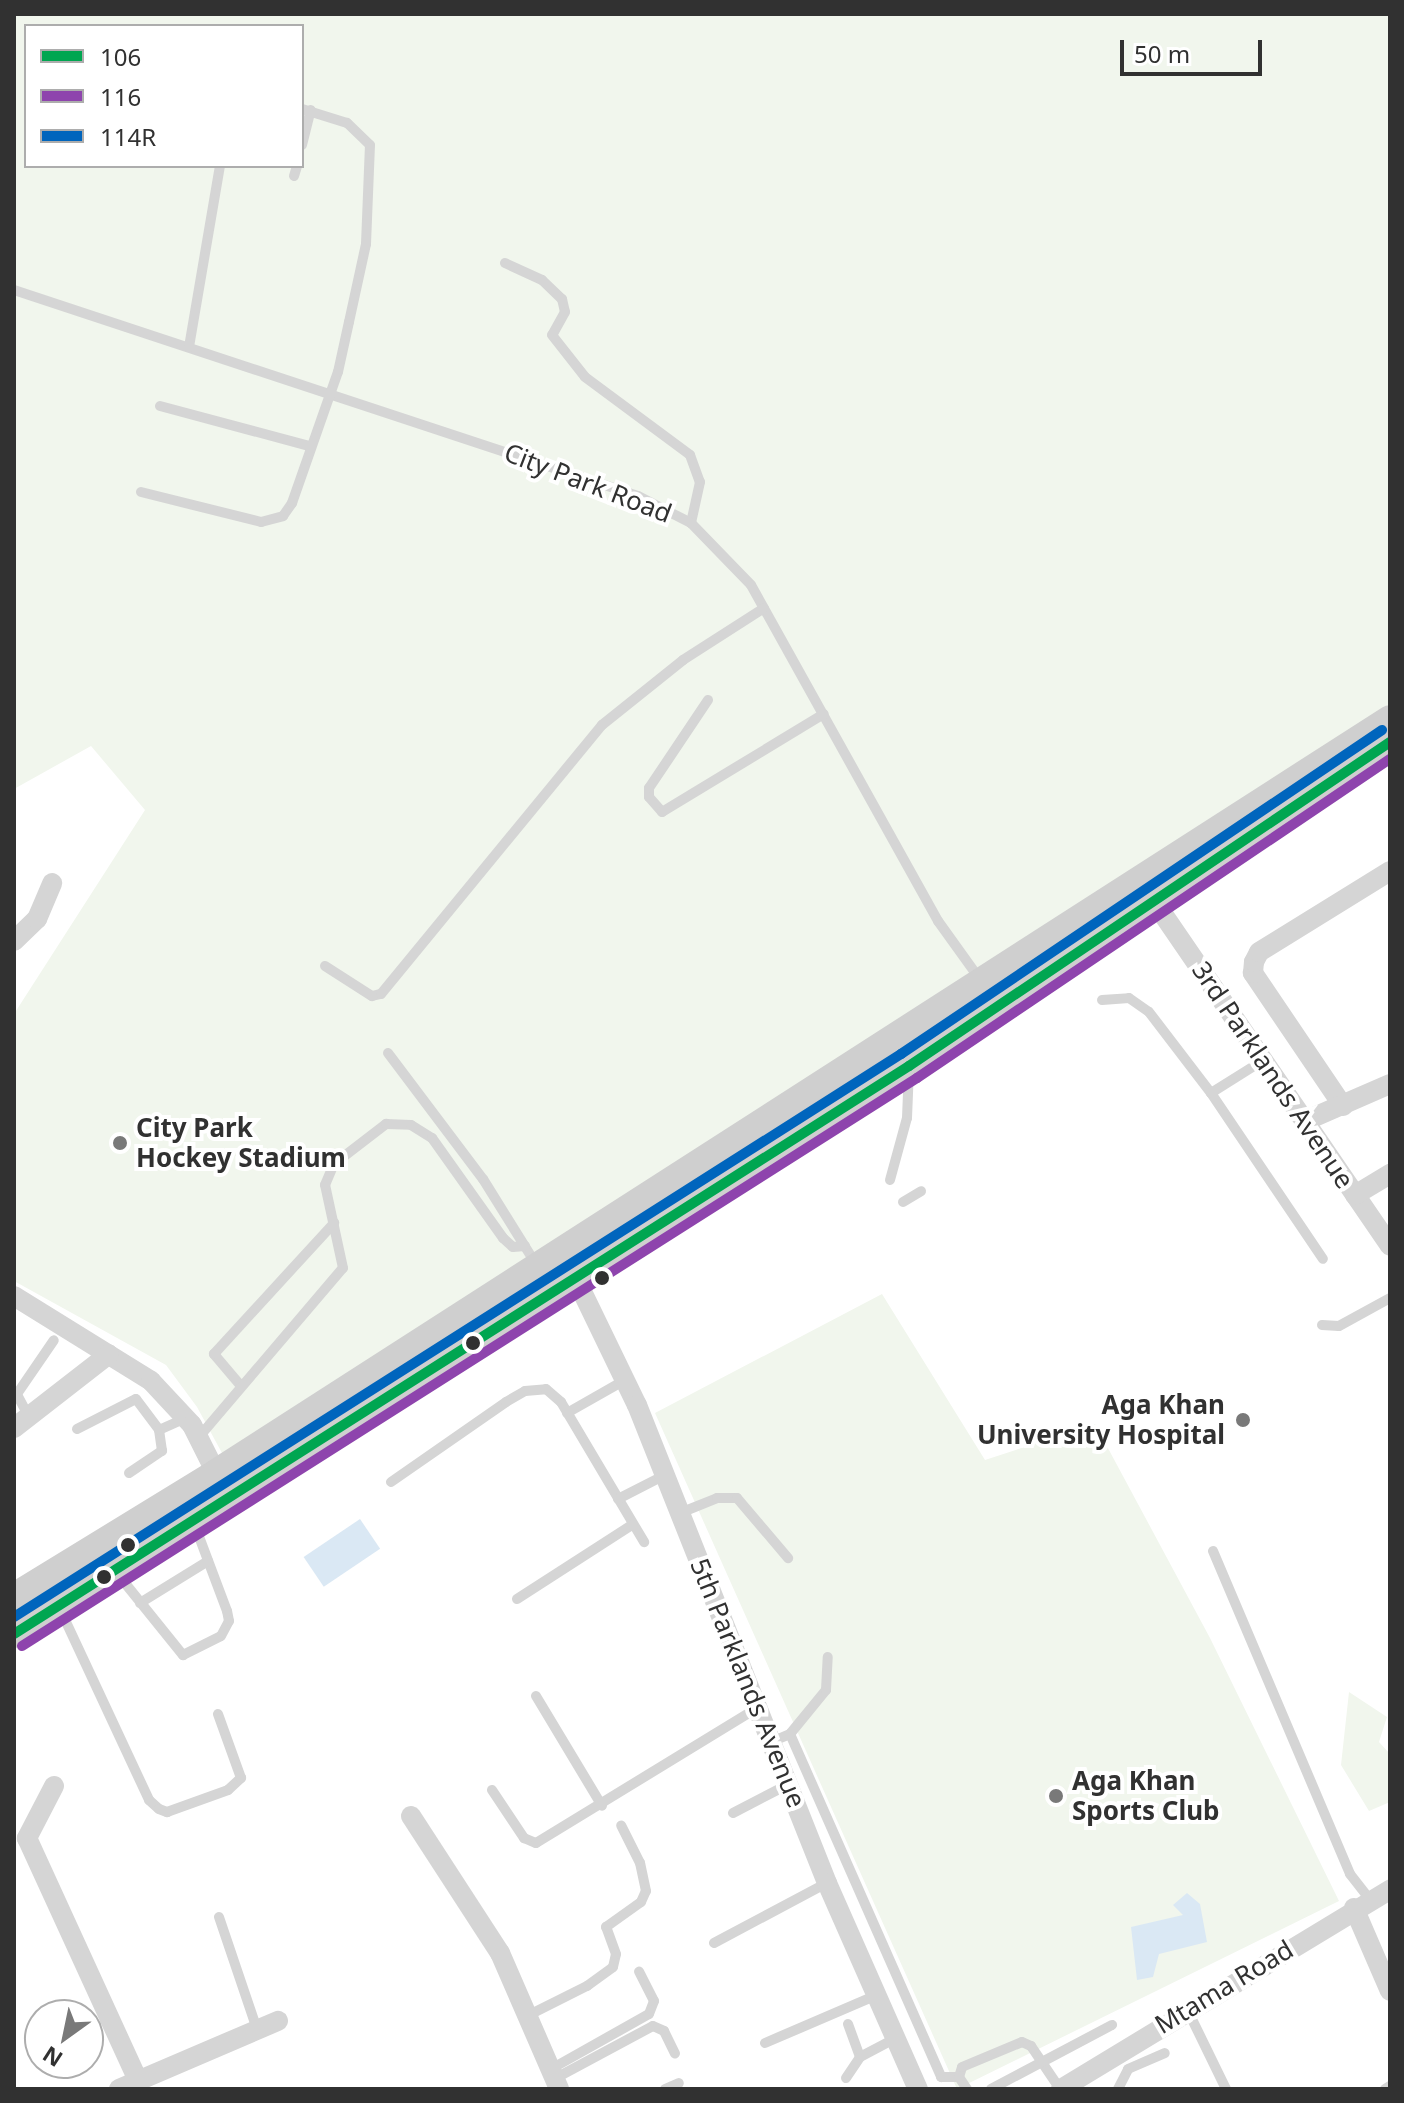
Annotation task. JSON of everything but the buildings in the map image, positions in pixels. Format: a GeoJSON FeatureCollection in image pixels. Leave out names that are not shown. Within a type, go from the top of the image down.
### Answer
{"type":"FeatureCollection","features":[{"type":"Feature","properties":{"kind":"main road"},"geometry":{"type":"LineString","coordinates":[[14,1597],[216,1473],[530,1255],[980,980],[1390,719]]}},
{"type":"Feature","properties":{"kind":"main road"},"geometry":{"type":"LineString","coordinates":[[14,1634],[60,1609],[909,1066],[1156,904],[1390,742]]}},
{"type":"Feature","properties":{"kind":"main road"},"geometry":{"type":"LineString","coordinates":[[1142,879],[1156,904]]}},
{"type":"Feature","properties":{"kind":"street"},"geometry":{"type":"LineString","coordinates":[[1343,1106],[1253,973],[1254,962],[1259,952],[1390,871]]}},
{"type":"Feature","properties":{"kind":"street"},"geometry":{"type":"LineString","coordinates":[[14,941],[37,919],[52,883]]}},
{"type":"Feature","properties":{"kind":"street","name":"3rd Parklands Avenue"},"geometry":{"type":"LineString","coordinates":[[1156,904],[1390,1246]]}},
{"type":"Feature","properties":{"kind":"street"},"geometry":{"type":"LineString","coordinates":[[1305,1121],[1390,1084]]}},
{"type":"Feature","properties":{"kind":"street"},"geometry":{"type":"LineString","coordinates":[[1355,1195],[1390,1174]]}},
{"type":"Feature","properties":{"kind":"street","name":"5th Parklands Avenue"},"geometry":{"type":"LineString","coordinates":[[575,1277],[625,1380],[757,1708],[781,1738],[789,1784],[827,1883],[879,1994],[918,2089]]}},
{"type":"Feature","properties":{"kind":"street"},"geometry":{"type":"LineString","coordinates":[[14,1296],[151,1381],[186,1418],[216,1473]]}},
{"type":"Feature","properties":{"kind":"street"},"geometry":{"type":"LineString","coordinates":[[22,1423],[109,1354]]}},
{"type":"Feature","properties":{"kind":"street"},"geometry":{"type":"LineString","coordinates":[[54,1786],[21,1840],[128,2085],[278,2021]]}},
{"type":"Feature","properties":{"kind":"street"},"geometry":{"type":"LineString","coordinates":[[411,1816],[496,1945],[555,2079]]}},
{"type":"Feature","properties":{"kind":"street","name":"Mtama Road"},"geometry":{"type":"LineString","coordinates":[[1060,2089],[1085,2082],[1187,2009],[1390,1890]]}},
{"type":"Feature","properties":{"kind":"street"},"geometry":{"type":"LineString","coordinates":[[1362,1904],[1388,1980]]}},
{"type":"Feature","properties":{"kind":"lane"},"geometry":{"type":"LineString","coordinates":[[141,492],[272,522],[292,503],[309,446],[330,393],[366,244],[370,145],[347,123],[306,109]]}},
{"type":"Feature","properties":{"kind":"lane"},"geometry":{"type":"LineString","coordinates":[[189,347],[220,168]]}},
{"type":"Feature","properties":{"kind":"lane"},"geometry":{"type":"LineString","coordinates":[[505,263],[542,280],[562,299],[565,312],[552,335],[585,377],[690,455],[700,482],[691,523]]}},
{"type":"Feature","properties":{"kind":"lane","name":"City Park Road"},"geometry":{"type":"LineString","coordinates":[[14,290],[638,496],[691,523],[722,551],[764,608],[938,921],[980,980]]}},
{"type":"Feature","properties":{"kind":"lane"},"geometry":{"type":"LineString","coordinates":[[160,406],[309,446]]}},
{"type":"Feature","properties":{"kind":"lane"},"geometry":{"type":"LineString","coordinates":[[325,966],[372,996],[381,994],[602,725],[683,660],[764,608]]}},
{"type":"Feature","properties":{"kind":"lane"},"geometry":{"type":"LineString","coordinates":[[708,700],[649,788],[649,797],[662,812],[824,714]]}},
{"type":"Feature","properties":{"kind":"lane"},"geometry":{"type":"LineString","coordinates":[[1102,1000],[1129,998],[1141,1005],[1211,1093],[1323,1259]]}},
{"type":"Feature","properties":{"kind":"lane"},"geometry":{"type":"LineString","coordinates":[[388,1053],[483,1179],[530,1255]]}},
{"type":"Feature","properties":{"kind":"lane"},"geometry":{"type":"LineString","coordinates":[[1211,1093],[1262,1061]]}},
{"type":"Feature","properties":{"kind":"lane"},"geometry":{"type":"LineString","coordinates":[[890,1180],[907,1118],[909,1066]]}},
{"type":"Feature","properties":{"kind":"lane"},"geometry":{"type":"LineString","coordinates":[[199,1437],[343,1268],[325,1195],[334,1164],[386,1124],[411,1125],[432,1138],[503,1238],[530,1255]]}},
{"type":"Feature","properties":{"kind":"lane"},"geometry":{"type":"LineString","coordinates":[[903,1202],[921,1191]]}},
{"type":"Feature","properties":{"kind":"lane"},"geometry":{"type":"LineString","coordinates":[[241,1386],[214,1354],[334,1223]]}},
{"type":"Feature","properties":{"kind":"lane"},"geometry":{"type":"LineString","coordinates":[[1322,1325],[1339,1326],[1390,1298]]}},
{"type":"Feature","properties":{"kind":"lane"},"geometry":{"type":"LineString","coordinates":[[22,1423],[17,1394],[54,1340]]}},
{"type":"Feature","properties":{"kind":"lane"},"geometry":{"type":"LineString","coordinates":[[567,1413],[625,1380]]}},
{"type":"Feature","properties":{"kind":"lane"},"geometry":{"type":"LineString","coordinates":[[391,1482],[525,1391],[546,1389],[567,1413],[644,1542]]}},
{"type":"Feature","properties":{"kind":"lane"},"geometry":{"type":"LineString","coordinates":[[77,1429],[136,1399],[159,1430],[162,1451],[129,1473]]}},
{"type":"Feature","properties":{"kind":"lane"},"geometry":{"type":"LineString","coordinates":[[159,1430],[186,1418]]}},
{"type":"Feature","properties":{"kind":"lane"},"geometry":{"type":"LineString","coordinates":[[618,1499],[665,1475]]}},
{"type":"Feature","properties":{"kind":"lane"},"geometry":{"type":"LineString","coordinates":[[680,1513],[717,1498],[737,1498],[788,1558]]}},
{"type":"Feature","properties":{"kind":"lane"},"geometry":{"type":"LineString","coordinates":[[116,1572],[177,1651],[190,1655],[221,1636],[229,1621],[194,1523]]}},
{"type":"Feature","properties":{"kind":"lane"},"geometry":{"type":"LineString","coordinates":[[517,1599],[632,1525]]}},
{"type":"Feature","properties":{"kind":"lane"},"geometry":{"type":"LineString","coordinates":[[1213,1551],[1362,1904]]}},
{"type":"Feature","properties":{"kind":"lane"},"geometry":{"type":"LineString","coordinates":[[140,1603],[208,1561]]}},
{"type":"Feature","properties":{"kind":"lane"},"geometry":{"type":"LineString","coordinates":[[60,1609],[149,1800],[159,1809],[167,1812],[228,1790],[241,1778],[218,1714]]}},
{"type":"Feature","properties":{"kind":"lane"},"geometry":{"type":"LineString","coordinates":[[828,1657],[826,1690],[781,1738],[941,2077],[959,2077]]}},
{"type":"Feature","properties":{"kind":"lane"},"geometry":{"type":"LineString","coordinates":[[536,1696],[602,1806]]}},
{"type":"Feature","properties":{"kind":"lane"},"geometry":{"type":"LineString","coordinates":[[492,1790],[529,1844],[602,1806],[757,1708]]}},
{"type":"Feature","properties":{"kind":"lane"},"geometry":{"type":"LineString","coordinates":[[733,1813],[789,1784]]}},
{"type":"Feature","properties":{"kind":"lane"},"geometry":{"type":"LineString","coordinates":[[529,2015],[587,1986],[613,1967],[616,1954],[606,1927],[641,1902],[646,1891],[640,1863],[621,1825]]}},
{"type":"Feature","properties":{"kind":"lane"},"geometry":{"type":"LineString","coordinates":[[714,1943],[827,1883]]}},
{"type":"Feature","properties":{"kind":"lane"},"geometry":{"type":"LineString","coordinates":[[219,1917],[257,2029]]}},
{"type":"Feature","properties":{"kind":"lane"},"geometry":{"type":"LineString","coordinates":[[555,2079],[651,2011],[654,2001],[639,1972]]}},
{"type":"Feature","properties":{"kind":"lane"},"geometry":{"type":"LineString","coordinates":[[765,2043],[879,1994]]}},
{"type":"Feature","properties":{"kind":"lane"},"geometry":{"type":"LineString","coordinates":[[1187,2009],[1226,2089]]}},
{"type":"Feature","properties":{"kind":"lane"},"geometry":{"type":"LineString","coordinates":[[848,2024],[860,2057]]}},
{"type":"Feature","properties":{"kind":"lane"},"geometry":{"type":"LineString","coordinates":[[991,2089],[1112,2025]]}},
{"type":"Feature","properties":{"kind":"lane"},"geometry":{"type":"LineString","coordinates":[[555,2079],[653,2026],[664,2031],[675,2054]]}},
{"type":"Feature","properties":{"kind":"lane"},"geometry":{"type":"LineString","coordinates":[[846,2078],[860,2057],[896,2038]]}},
{"type":"Feature","properties":{"kind":"lane"},"geometry":{"type":"LineString","coordinates":[[959,2077],[962,2067],[1022,2042],[1060,2089]]}},
{"type":"Feature","properties":{"kind":"lane"},"geometry":{"type":"LineString","coordinates":[[1118,2089],[1128,2069],[1165,2053]]}},
{"type":"Feature","properties":{"kind":"lane"},"geometry":{"type":"LineString","coordinates":[[959,2077],[967,2089]]}},
{"type":"Feature","properties":{"kind":"lane"},"geometry":{"type":"LineString","coordinates":[[665,2089],[679,2083]]}},
{"type":"Feature","properties":{"kind":"shaded area"},"geometry":{"type":"Polygon","coordinates":[[[14,14],[1390,14],[1390,746],[241,1488],[197,1407],[166,1365],[14,1281],[14,1014],[145,810],[91,746],[14,789],[14,14]]]}},
{"type":"Feature","properties":{"kind":"shaded area","name":"Aga Khan Sports Club"},"geometry":{"type":"Polygon","coordinates":[[[882,1294],[985,1460],[1095,1424],[1210,1638],[1339,1901],[957,2089],[655,1413],[882,1294]]]}},
{"type":"Feature","properties":{"kind":"shaded area"},"geometry":{"type":"Polygon","coordinates":[[[360,1519],[380,1549],[324,1587],[304,1557],[360,1519]]]}},
{"type":"Feature","properties":{"kind":"shaded area"},"geometry":{"type":"Polygon","coordinates":[[[1349,1692],[1387,1717],[1379,1742],[1390,1754],[1390,1802],[1369,1811],[1341,1765],[1349,1692]]]}},
{"type":"Feature","properties":{"kind":"shaded area"},"geometry":{"type":"Polygon","coordinates":[[[1187,1893],[1200,1904],[1207,1942],[1159,1954],[1153,1977],[1137,1980],[1131,1927],[1183,1915],[1173,1905],[1187,1893]]]}},
{"type":"Feature","properties":{"kind":"transit line","name":"114R"},"geometry":{"type":"LineString","coordinates":[[14,1617],[901,1054],[1382,730]]}},
{"type":"Feature","properties":{"kind":"transit line","name":"106"},"geometry":{"type":"LineString","coordinates":[[14,1634],[909,1066],[1390,742]]}},
{"type":"Feature","properties":{"kind":"transit line","name":"116"},"geometry":{"type":"LineString","coordinates":[[22,1646],[917,1078],[1390,759]]}},
{"type":"Feature","properties":{"kind":"place","name":"City Park Hockey Stadium"},"geometry":{"type":"Point","coordinates":[120,1143]}},
{"type":"Feature","properties":{"kind":"place","name":"Aga Khan University Hospital"},"geometry":{"type":"Point","coordinates":[1243,1420]}},
{"type":"Feature","properties":{"kind":"place","name":"Aga Khan Sports Club"},"geometry":{"type":"Point","coordinates":[1056,1796]}}]}
